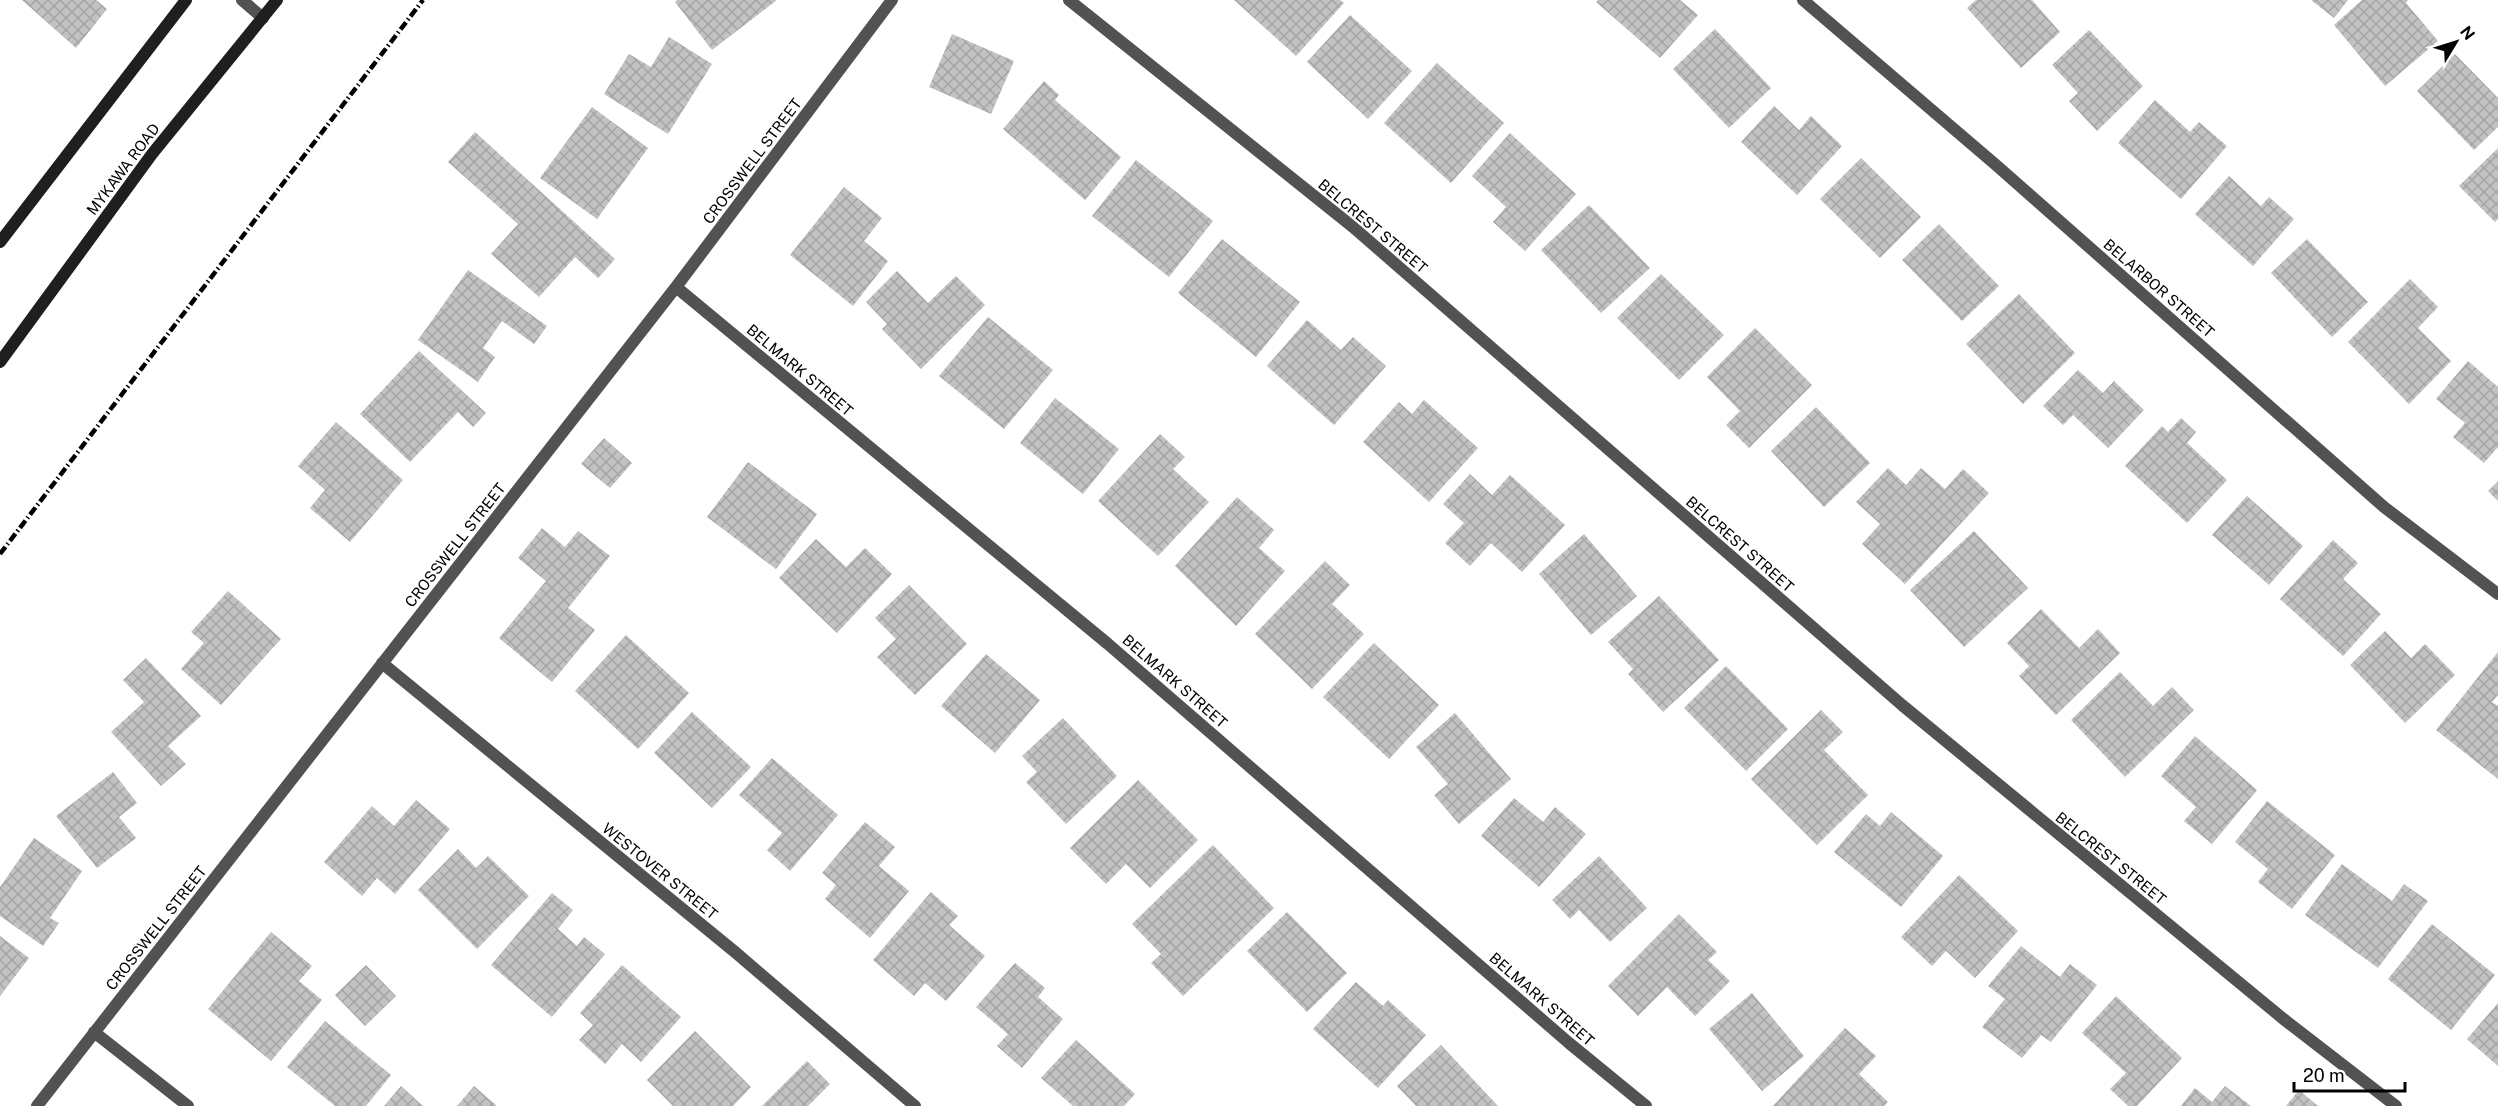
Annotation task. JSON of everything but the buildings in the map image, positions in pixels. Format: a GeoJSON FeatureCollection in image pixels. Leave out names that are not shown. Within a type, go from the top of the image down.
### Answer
{"type":"FeatureCollection","features":[{"type":"Feature","properties":{"kind":"main road"},"geometry":{"type":"LineString","coordinates":[[0,242],[186,0]]}},
{"type":"Feature","properties":{"kind":"main road","name":"MYKAWA ROAD"},"geometry":{"type":"LineString","coordinates":[[0,362],[152,154],[277,0]]}},
{"type":"Feature","properties":{"kind":"street"},"geometry":{"type":"LineString","coordinates":[[242,0],[263,18]]}},
{"type":"Feature","properties":{"kind":"street","name":"CROSSWELL STREET"},"geometry":{"type":"LineString","coordinates":[[37,1106],[676,287],[892,0]]}},
{"type":"Feature","properties":{"kind":"street","name":"BELCREST STREET"},"geometry":{"type":"LineString","coordinates":[[1069,0],[1353,228],[1902,705],[2286,1021],[2396,1106]]}},
{"type":"Feature","properties":{"kind":"street","name":"BELARBOR STREET"},"geometry":{"type":"LineString","coordinates":[[1803,0],[1996,165],[2384,507],[2498,594]]}},
{"type":"Feature","properties":{"kind":"street","name":"BELMARK STREET"},"geometry":{"type":"LineString","coordinates":[[676,287],[1108,644],[1560,1035],[1646,1106]]}},
{"type":"Feature","properties":{"kind":"street","name":"WESTOVER STREET"},"geometry":{"type":"LineString","coordinates":[[382,663],[726,944],[915,1106]]}},
{"type":"Feature","properties":{"kind":"street"},"geometry":{"type":"LineString","coordinates":[[94,1032],[188,1106]]}},
{"type":"Feature","properties":{"kind":"railway"},"geometry":{"type":"LineString","coordinates":[[0,554],[423,0]]}}]}
